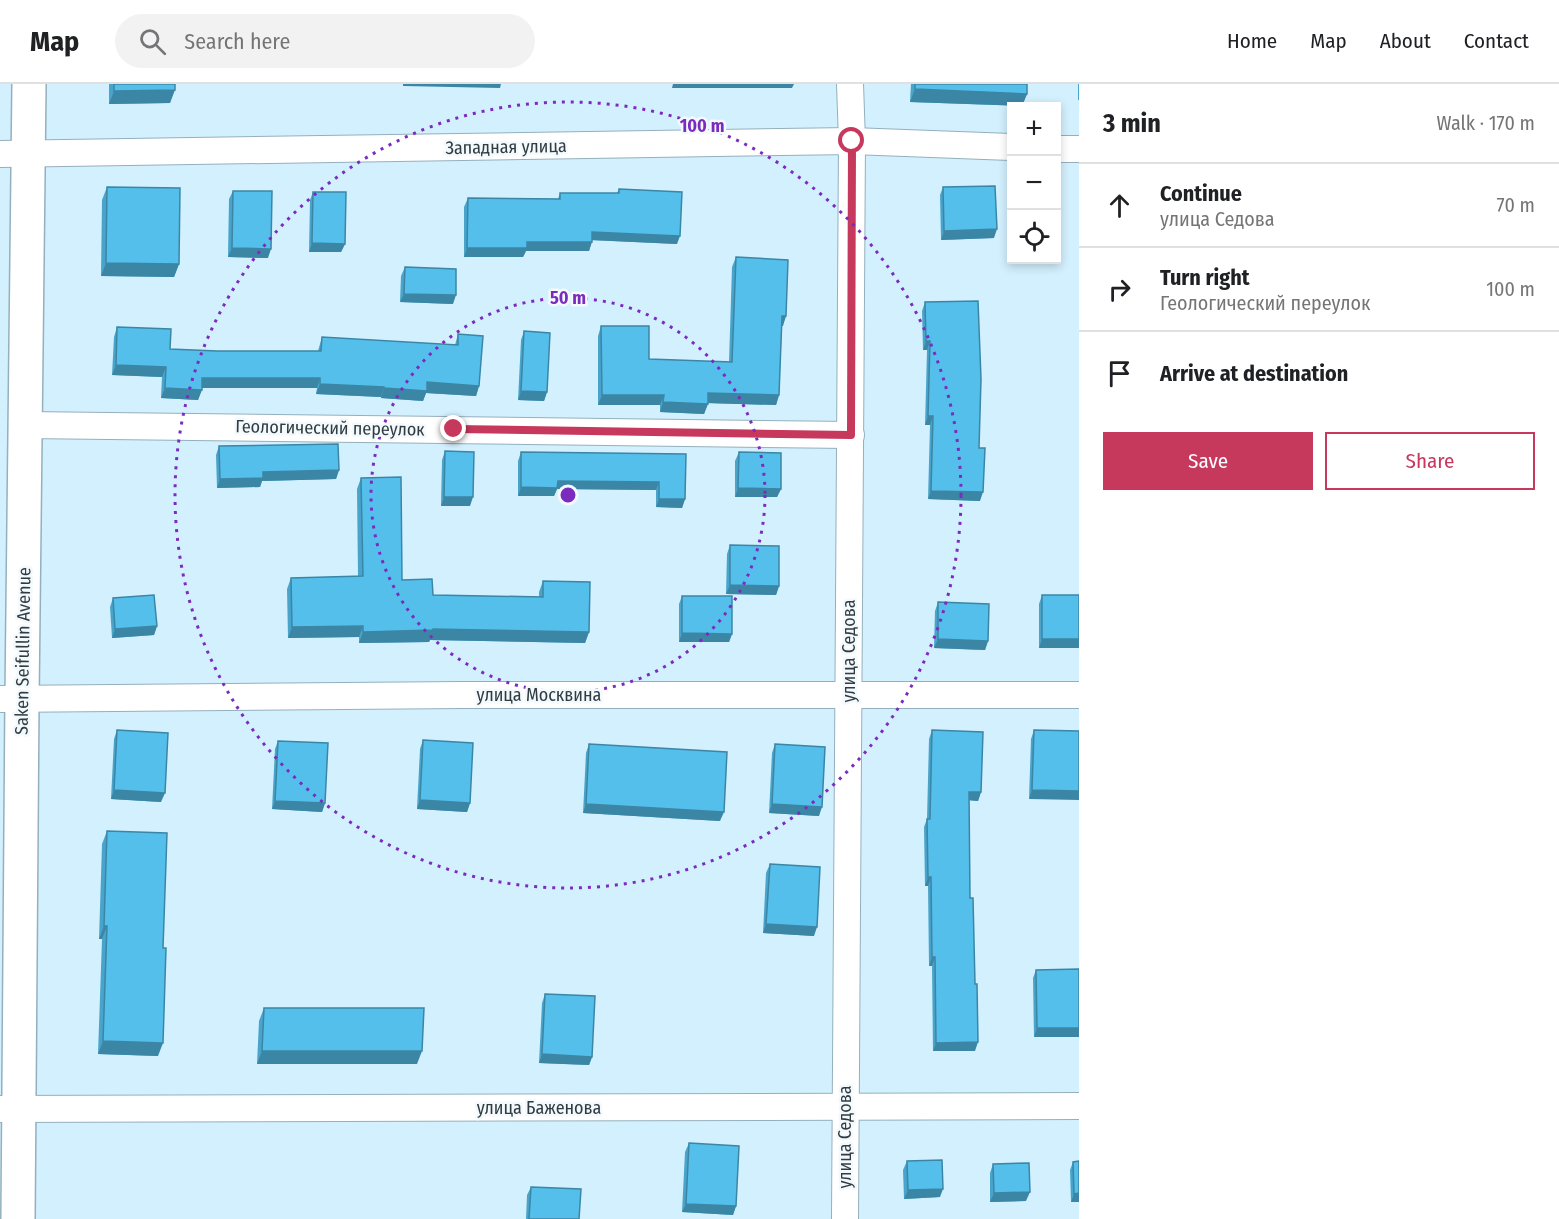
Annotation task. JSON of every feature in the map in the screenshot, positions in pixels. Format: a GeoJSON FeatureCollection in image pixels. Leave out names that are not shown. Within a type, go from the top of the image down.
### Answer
{"type":"FeatureCollection","features":[{"type":"Feature","properties":{"kind":"main road","name":"Saken Seifullin Avenue"},"geometry":{"type":"LineString","coordinates":[[18,1219],[9,1109],[11,698],[25,425],[14,155],[29,84]]}},
{"type":"Feature","properties":{"kind":"street","name":"улица Седова"},"geometry":{"type":"LineString","coordinates":[[845,1219],[851,435],[852,141],[850,84]]}},
{"type":"Feature","properties":{"kind":"street","name":"Западная улица"},"geometry":{"type":"LineString","coordinates":[[14,155],[852,141],[1007,147]]}},
{"type":"Feature","properties":{"kind":"street"},"geometry":{"type":"LineString","coordinates":[[1061,148],[1079,149]]}},
{"type":"Feature","properties":{"kind":"street","name":"Геологический переулок"},"geometry":{"type":"LineString","coordinates":[[25,425],[851,435]]}},
{"type":"Feature","properties":{"kind":"street","name":"улица Москвина"},"geometry":{"type":"LineString","coordinates":[[11,698],[1079,695]]}},
{"type":"Feature","properties":{"kind":"street","name":"улица Баженова"},"geometry":{"type":"LineString","coordinates":[[9,1109],[1079,1106]]}},
{"type":"Feature","properties":{"kind":"building"},"geometry":{"type":"Polygon","coordinates":[[[114,84],[175,84],[175,90],[114,91],[114,84]]]}},
{"type":"Feature","properties":{"kind":"building"},"geometry":{"type":"Polygon","coordinates":[[[915,84],[1027,84],[1027,94],[915,89],[915,84]]]}},
{"type":"Feature","properties":{"kind":"building"},"geometry":{"type":"Polygon","coordinates":[[[995,186],[997,229],[944,231],[943,187],[995,186]]]}},
{"type":"Feature","properties":{"kind":"building"},"geometry":{"type":"Polygon","coordinates":[[[107,187],[180,188],[179,264],[106,263],[107,187]]]}},
{"type":"Feature","properties":{"kind":"building"},"geometry":{"type":"Polygon","coordinates":[[[619,189],[682,192],[680,236],[592,232],[592,242],[527,242],[527,248],[467,248],[468,198],[560,199],[560,193],[619,193],[619,189]]]}},
{"type":"Feature","properties":{"kind":"building"},"geometry":{"type":"Polygon","coordinates":[[[233,191],[272,191],[271,249],[232,248],[233,191]]]}},
{"type":"Feature","properties":{"kind":"building"},"geometry":{"type":"Polygon","coordinates":[[[313,192],[346,192],[345,244],[312,243],[313,192]]]}},
{"type":"Feature","properties":{"kind":"building"},"geometry":{"type":"Polygon","coordinates":[[[736,257],[788,260],[786,316],[782,316],[779,395],[708,393],[708,404],[663,402],[664,395],[602,395],[601,326],[649,326],[649,359],[732,362],[736,257]]]}},
{"type":"Feature","properties":{"kind":"building"},"geometry":{"type":"Polygon","coordinates":[[[405,267],[456,269],[456,295],[404,294],[405,267]]]}},
{"type":"Feature","properties":{"kind":"building"},"geometry":{"type":"Polygon","coordinates":[[[978,301],[981,379],[979,448],[985,448],[983,492],[931,491],[933,416],[928,416],[930,341],[926,341],[925,302],[978,301]]]}},
{"type":"Feature","properties":{"kind":"building"},"geometry":{"type":"Polygon","coordinates":[[[117,327],[171,329],[170,349],[217,351],[321,351],[322,337],[458,345],[458,334],[483,336],[479,386],[427,382],[427,391],[320,384],[320,378],[202,378],[202,390],[165,388],[166,367],[116,365],[117,327]]]}},
{"type":"Feature","properties":{"kind":"building"},"geometry":{"type":"Polygon","coordinates":[[[524,331],[550,333],[547,392],[521,391],[524,331]]]}},
{"type":"Feature","properties":{"kind":"building"},"geometry":{"type":"Polygon","coordinates":[[[338,444],[339,470],[263,472],[263,478],[220,479],[219,446],[338,444]]]}},
{"type":"Feature","properties":{"kind":"building"},"geometry":{"type":"Polygon","coordinates":[[[445,451],[474,452],[473,497],[444,497],[445,451]]]}},
{"type":"Feature","properties":{"kind":"building"},"geometry":{"type":"Polygon","coordinates":[[[521,452],[686,454],[685,499],[659,499],[659,482],[558,481],[557,488],[521,487],[521,452]]]}},
{"type":"Feature","properties":{"kind":"building"},"geometry":{"type":"Polygon","coordinates":[[[739,452],[781,453],[781,489],[738,488],[739,452]]]}},
{"type":"Feature","properties":{"kind":"building"},"geometry":{"type":"Polygon","coordinates":[[[401,477],[402,580],[432,579],[433,595],[543,597],[543,581],[590,582],[589,632],[433,629],[363,632],[363,626],[292,627],[291,578],[363,576],[361,478],[401,477]]]}},
{"type":"Feature","properties":{"kind":"building"},"geometry":{"type":"Polygon","coordinates":[[[730,545],[779,546],[779,586],[730,585],[730,545]]]}},
{"type":"Feature","properties":{"kind":"building"},"geometry":{"type":"Polygon","coordinates":[[[154,595],[157,626],[115,629],[113,598],[154,595]]]}},
{"type":"Feature","properties":{"kind":"building"},"geometry":{"type":"Polygon","coordinates":[[[1042,595],[1079,595],[1079,639],[1042,639],[1042,595]]]}},
{"type":"Feature","properties":{"kind":"building"},"geometry":{"type":"Polygon","coordinates":[[[682,596],[732,596],[732,634],[682,633],[682,596]]]}},
{"type":"Feature","properties":{"kind":"building"},"geometry":{"type":"Polygon","coordinates":[[[938,602],[989,604],[988,641],[938,639],[938,602]]]}},
{"type":"Feature","properties":{"kind":"building"},"geometry":{"type":"Polygon","coordinates":[[[117,730],[168,733],[165,793],[114,790],[117,730]]]}},
{"type":"Feature","properties":{"kind":"building"},"geometry":{"type":"Polygon","coordinates":[[[932,730],[983,732],[981,792],[969,792],[970,898],[973,898],[978,1042],[936,1043],[935,957],[932,957],[931,877],[928,877],[927,819],[930,819],[932,730]]]}},
{"type":"Feature","properties":{"kind":"building"},"geometry":{"type":"Polygon","coordinates":[[[1034,730],[1079,731],[1079,791],[1032,790],[1034,730]]]}},
{"type":"Feature","properties":{"kind":"building"},"geometry":{"type":"Polygon","coordinates":[[[423,740],[473,743],[470,803],[420,800],[423,740]]]}},
{"type":"Feature","properties":{"kind":"building"},"geometry":{"type":"Polygon","coordinates":[[[278,741],[328,743],[325,803],[275,801],[278,741]]]}},
{"type":"Feature","properties":{"kind":"building"},"geometry":{"type":"Polygon","coordinates":[[[589,744],[727,752],[724,812],[586,804],[589,744]]]}},
{"type":"Feature","properties":{"kind":"building"},"geometry":{"type":"Polygon","coordinates":[[[775,744],[825,747],[822,807],[772,804],[775,744]]]}},
{"type":"Feature","properties":{"kind":"building"},"geometry":{"type":"Polygon","coordinates":[[[107,831],[167,833],[163,948],[166,948],[163,1043],[103,1041],[107,926],[104,926],[107,831]]]}},
{"type":"Feature","properties":{"kind":"building"},"geometry":{"type":"Polygon","coordinates":[[[770,864],[820,867],[817,927],[766,924],[770,864]]]}},
{"type":"Feature","properties":{"kind":"building"},"geometry":{"type":"Polygon","coordinates":[[[1079,969],[1079,1028],[1037,1028],[1036,970],[1079,969]]]}},
{"type":"Feature","properties":{"kind":"building"},"geometry":{"type":"Polygon","coordinates":[[[545,994],[595,996],[592,1057],[542,1054],[545,994]]]}},
{"type":"Feature","properties":{"kind":"building"},"geometry":{"type":"Polygon","coordinates":[[[264,1008],[424,1008],[422,1051],[262,1051],[264,1008]]]}},
{"type":"Feature","properties":{"kind":"building"},"geometry":{"type":"Polygon","coordinates":[[[689,1143],[739,1146],[736,1206],[686,1204],[689,1143]]]}},
{"type":"Feature","properties":{"kind":"building"},"geometry":{"type":"Polygon","coordinates":[[[942,1160],[943,1189],[908,1190],[907,1161],[942,1160]]]}},
{"type":"Feature","properties":{"kind":"building"},"geometry":{"type":"Polygon","coordinates":[[[1079,1161],[1079,1193],[1074,1194],[1073,1162],[1079,1161]]]}},
{"type":"Feature","properties":{"kind":"building"},"geometry":{"type":"Polygon","coordinates":[[[1029,1163],[1030,1192],[994,1193],[993,1164],[1029,1163]]]}},
{"type":"Feature","properties":{"kind":"building"},"geometry":{"type":"Polygon","coordinates":[[[531,1187],[581,1189],[579,1219],[529,1219],[531,1187]]]}},
{"type":"Feature","properties":{"kind":"route"},"geometry":{"type":"LineString","coordinates":[[454,429],[851,435],[852,141]]}}]}
